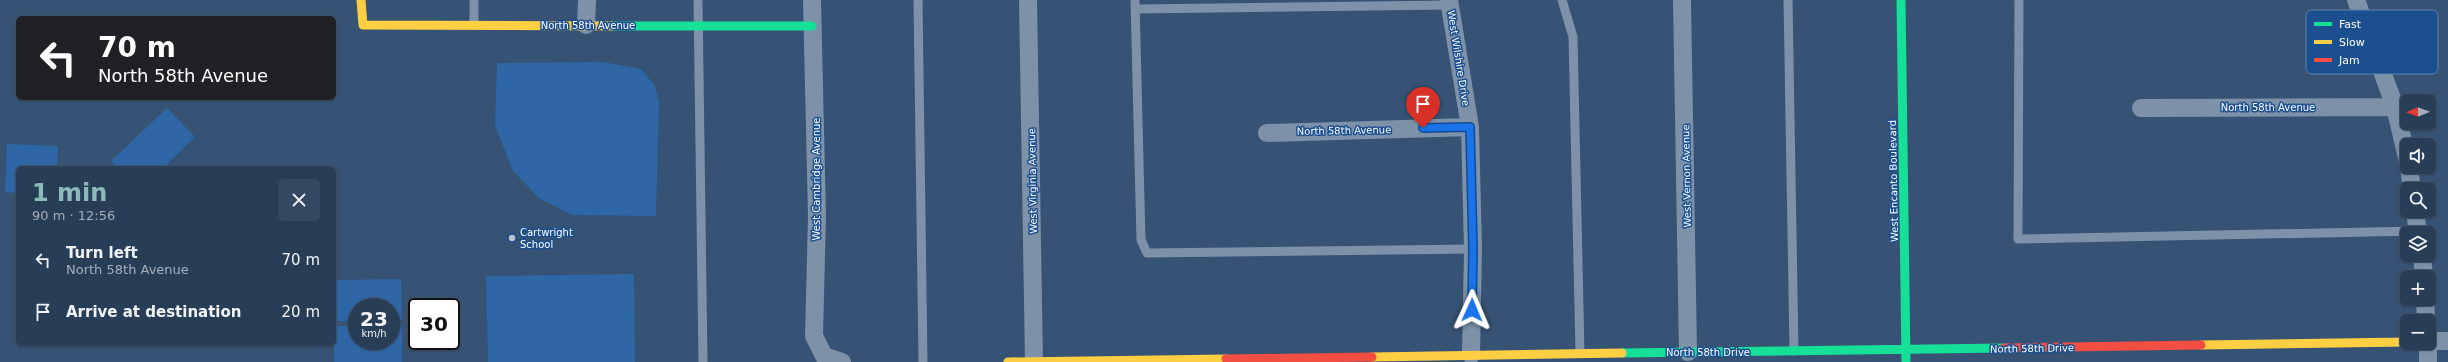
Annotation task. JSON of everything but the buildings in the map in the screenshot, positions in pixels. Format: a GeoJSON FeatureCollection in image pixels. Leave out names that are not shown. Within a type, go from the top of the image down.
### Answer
{"type":"FeatureCollection","features":[{"type":"Feature","properties":{"kind":"street","name":"North 58th Avenue"},"geometry":{"type":"LineString","coordinates":[[361,0],[363,25],[474,24],[586,26],[812,26]]}},
{"type":"Feature","properties":{"kind":"street"},"geometry":{"type":"LineString","coordinates":[[586,26],[587,0]]}},
{"type":"Feature","properties":{"kind":"street","name":"West Cambridge Avenue"},"geometry":{"type":"LineString","coordinates":[[812,0],[817,216],[814,336],[824,356],[842,362]]}},
{"type":"Feature","properties":{"kind":"street","name":"West Virginia Avenue"},"geometry":{"type":"LineString","coordinates":[[1028,0],[1034,362]]}},
{"type":"Feature","properties":{"kind":"street","name":"West Vernon Avenue"},"geometry":{"type":"LineString","coordinates":[[1682,0],[1688,352]]}},
{"type":"Feature","properties":{"kind":"street","name":"West Encanto Boulevard"},"geometry":{"type":"LineString","coordinates":[[1901,0],[1906,362]]}},
{"type":"Feature","properties":{"kind":"street"},"geometry":{"type":"LineString","coordinates":[[2356,0],[2360,10]]}},
{"type":"Feature","properties":{"kind":"street","name":"West Wilshire Drive"},"geometry":{"type":"LineString","coordinates":[[1450,3],[1470,127],[1473,249],[1471,355]]}},
{"type":"Feature","properties":{"kind":"street"},"geometry":{"type":"LineString","coordinates":[[2383,74],[2395,107],[2402,138]]}},
{"type":"Feature","properties":{"kind":"street","name":"North 58th Avenue"},"geometry":{"type":"LineString","coordinates":[[2141,108],[2395,107]]}},
{"type":"Feature","properties":{"kind":"street","name":"North 58th Avenue"},"geometry":{"type":"LineString","coordinates":[[1267,132],[1470,127]]}},
{"type":"Feature","properties":{"kind":"street"},"geometry":{"type":"LineString","coordinates":[[2436,342],[2448,341]]}},
{"type":"Feature","properties":{"kind":"street","name":"North 58th Drive"},"geometry":{"type":"LineString","coordinates":[[1008,362],[1580,352],[1906,350],[2400,342]]}},
{"type":"Feature","properties":{"kind":"street"},"geometry":{"type":"LineString","coordinates":[[2428,350],[2428,362]]}},
{"type":"Feature","properties":{"kind":"lane"},"geometry":{"type":"LineString","coordinates":[[474,0],[474,24]]}},
{"type":"Feature","properties":{"kind":"lane"},"geometry":{"type":"LineString","coordinates":[[698,0],[703,362]]}},
{"type":"Feature","properties":{"kind":"lane"},"geometry":{"type":"LineString","coordinates":[[918,0],[923,362]]}},
{"type":"Feature","properties":{"kind":"lane"},"geometry":{"type":"LineString","coordinates":[[1562,0],[1572,37],[1580,352]]}},
{"type":"Feature","properties":{"kind":"lane"},"geometry":{"type":"LineString","coordinates":[[1788,0],[1794,351]]}},
{"type":"Feature","properties":{"kind":"lane"},"geometry":{"type":"LineString","coordinates":[[2019,0],[2018,239],[2400,232]]}},
{"type":"Feature","properties":{"kind":"lane"},"geometry":{"type":"LineString","coordinates":[[1450,3],[1136,5],[1140,240],[1147,253],[1473,249]]}},
{"type":"Feature","properties":{"kind":"shaded area"},"geometry":{"type":"Polygon","coordinates":[[[603,62],[641,69],[655,86],[659,103],[656,216],[572,215],[539,198],[513,171],[495,125],[497,63],[603,62]]]}},
{"type":"Feature","properties":{"kind":"shaded area"},"geometry":{"type":"Polygon","coordinates":[[[167,108],[195,137],[165,166],[115,166],[111,161],[167,108]]]}},
{"type":"Feature","properties":{"kind":"shaded area"},"geometry":{"type":"Polygon","coordinates":[[[7,144],[58,146],[57,166],[16,166],[16,193],[5,192],[7,144]]]}},
{"type":"Feature","properties":{"kind":"shaded area"},"geometry":{"type":"Polygon","coordinates":[[[634,274],[635,362],[488,362],[486,276],[634,274]]]}},
{"type":"Feature","properties":{"kind":"shaded area"},"geometry":{"type":"Polygon","coordinates":[[[401,279],[402,320],[400,320],[400,298],[348,298],[348,321],[336,321],[336,280],[401,279]]]}},
{"type":"Feature","properties":{"kind":"shaded area"},"geometry":{"type":"Polygon","coordinates":[[[336,326],[348,326],[348,350],[400,350],[400,326],[402,326],[402,362],[334,362],[336,326]]]}},
{"type":"Feature","properties":{"kind":"traffic: fast"},"geometry":{"type":"LineString","coordinates":[[1901,0],[1906,362]]}},
{"type":"Feature","properties":{"kind":"traffic: fast"},"geometry":{"type":"LineString","coordinates":[[612,26],[812,26]]}},
{"type":"Feature","properties":{"kind":"traffic: fast"},"geometry":{"type":"LineString","coordinates":[[1622,353],[2004,348]]}},
{"type":"Feature","properties":{"kind":"traffic: slow"},"geometry":{"type":"LineString","coordinates":[[361,0],[363,25],[612,26]]}},
{"type":"Feature","properties":{"kind":"traffic: slow"},"geometry":{"type":"LineString","coordinates":[[2201,345],[2400,342]]}},
{"type":"Feature","properties":{"kind":"traffic: slow"},"geometry":{"type":"LineString","coordinates":[[1372,357],[1622,353]]}},
{"type":"Feature","properties":{"kind":"traffic: slow"},"geometry":{"type":"LineString","coordinates":[[1008,362],[1226,359]]}},
{"type":"Feature","properties":{"kind":"traffic: jam"},"geometry":{"type":"LineString","coordinates":[[2004,348],[2201,345]]}},
{"type":"Feature","properties":{"kind":"traffic: jam"},"geometry":{"type":"LineString","coordinates":[[1226,359],[1372,357]]}},
{"type":"Feature","properties":{"kind":"place","name":"Cartwright School"},"geometry":{"type":"Point","coordinates":[512,238]}},
{"type":"Feature","properties":{"kind":"route"},"geometry":{"type":"LineString","coordinates":[[1423,128],[1470,127],[1473,249],[1472,310]]}}]}
